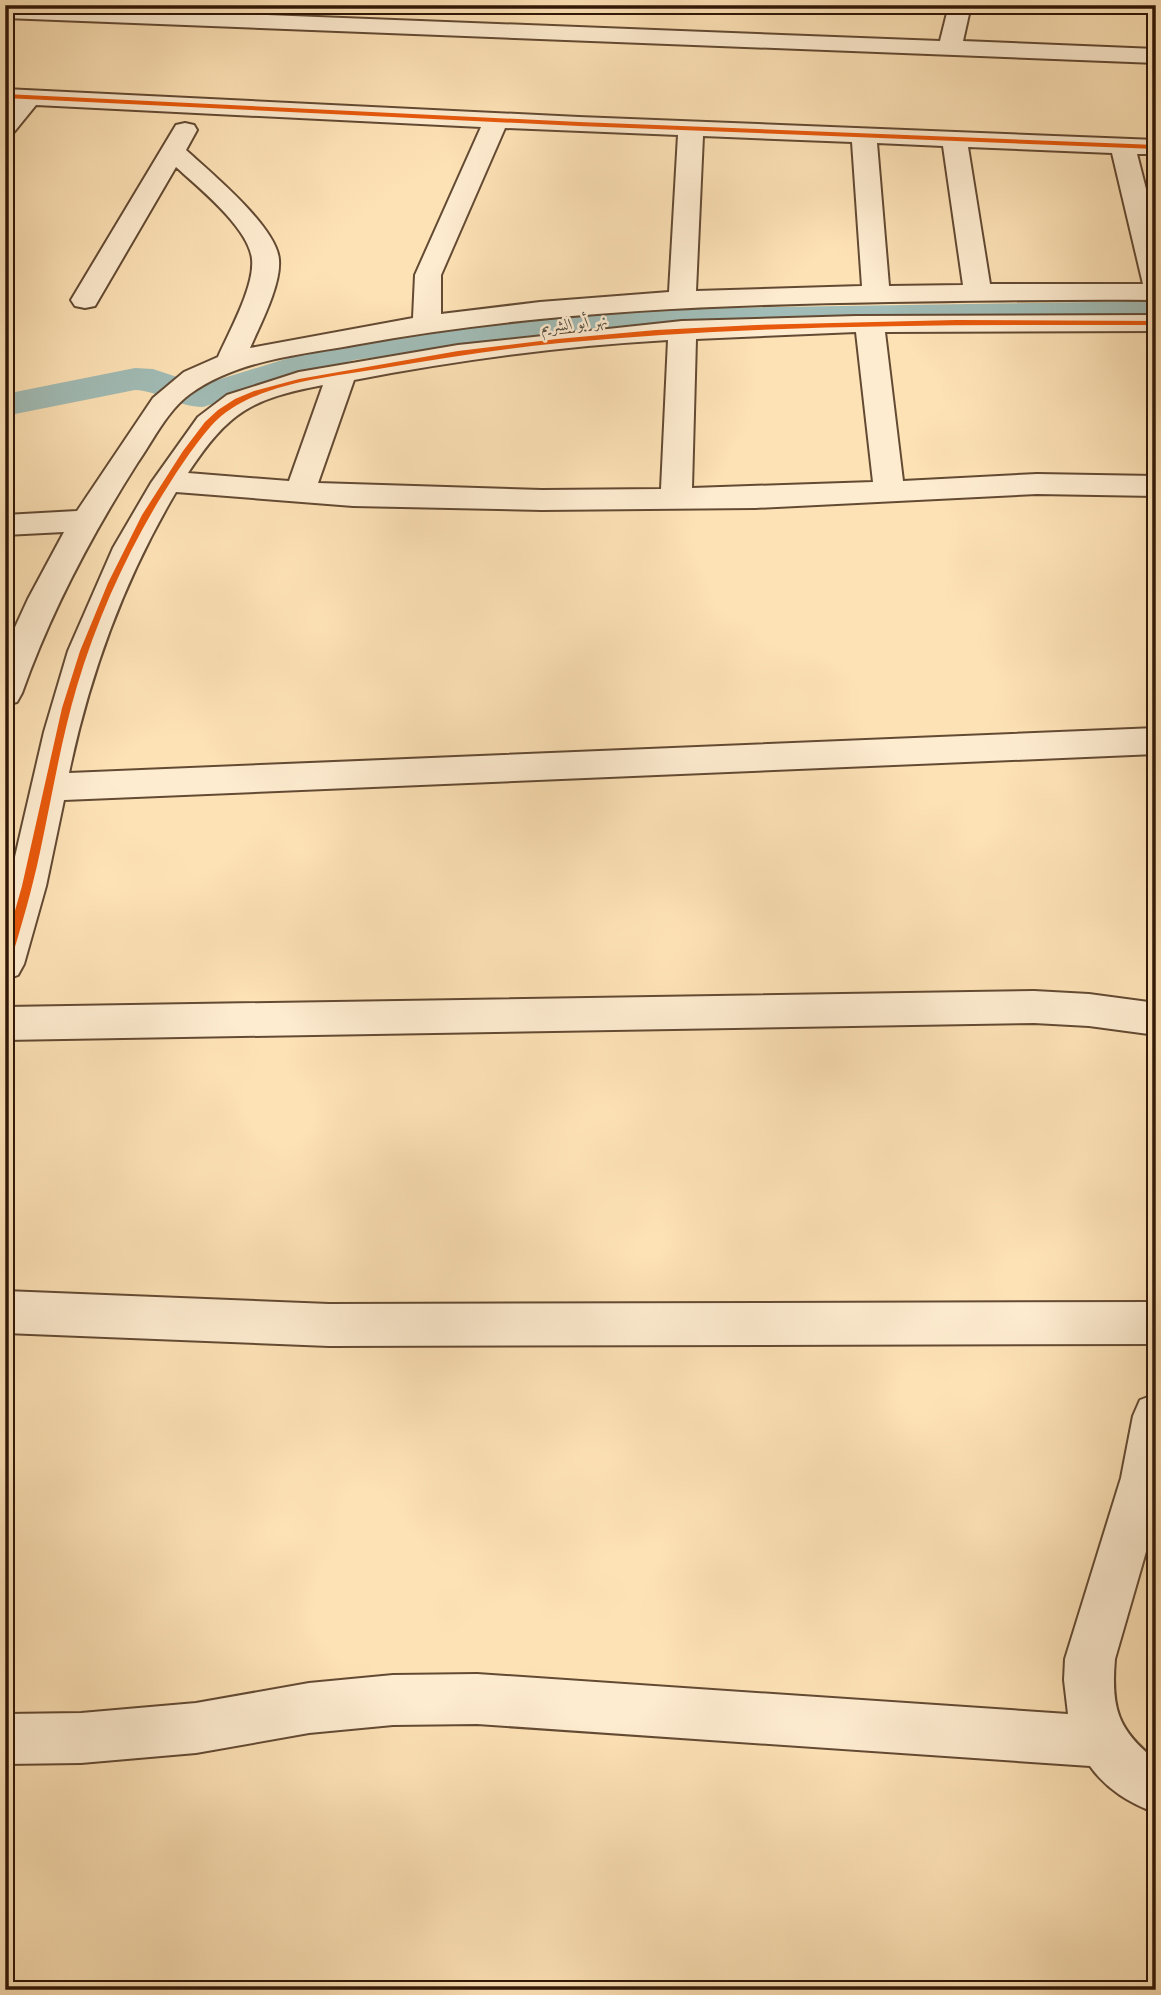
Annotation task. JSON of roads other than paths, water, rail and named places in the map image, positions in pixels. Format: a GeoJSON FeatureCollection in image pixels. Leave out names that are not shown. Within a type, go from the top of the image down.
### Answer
{"type":"FeatureCollection","features":[{"type":"Feature","properties":{"kind":"street"},"geometry":{"type":"LineString","coordinates":[[391,27],[400,5]]}},
{"type":"Feature","properties":{"kind":"street"},"geometry":{"type":"LineString","coordinates":[[950,48],[960,5]]}},
{"type":"Feature","properties":{"kind":"street"},"geometry":{"type":"LineString","coordinates":[[5,11],[1156,56]]}},
{"type":"Feature","properties":{"kind":"street"},"geometry":{"type":"LineString","coordinates":[[5,96],[496,120],[1156,147]]}},
{"type":"Feature","properties":{"kind":"street"},"geometry":{"type":"LineString","coordinates":[[5,127],[30,97]]}},
{"type":"Feature","properties":{"kind":"street"},"geometry":{"type":"LineString","coordinates":[[85,300],[200,104]]}},
{"type":"Feature","properties":{"kind":"street"},"geometry":{"type":"LineString","coordinates":[[426,322],[428,275],[496,120]]}},
{"type":"Feature","properties":{"kind":"street"},"geometry":{"type":"LineString","coordinates":[[682,298],[691,128]]}},
{"type":"Feature","properties":{"kind":"street"},"geometry":{"type":"LineString","coordinates":[[863,135],[876,294]]}},
{"type":"Feature","properties":{"kind":"street"},"geometry":{"type":"LineString","coordinates":[[954,139],[978,293]]}},
{"type":"Feature","properties":{"kind":"street"},"geometry":{"type":"LineString","coordinates":[[1124,146],[1156,283]]}},
{"type":"Feature","properties":{"kind":"street"},"geometry":{"type":"LineString","coordinates":[[173,151],[256,233],[265,252],[264,274],[230,362]]}},
{"type":"Feature","properties":{"kind":"street"},"geometry":{"type":"LineString","coordinates":[[5,693],[37,611],[84,521],[162,404],[193,379],[230,362],[426,322],[566,306],[682,298],[1156,292]]}},
{"type":"Feature","properties":{"kind":"street"},"geometry":{"type":"LineString","coordinates":[[5,964],[29,879],[74,682],[93,629],[140,528],[169,481],[208,424],[235,402],[261,392],[342,373],[548,340],[682,330],[870,325],[1156,323]]}},
{"type":"Feature","properties":{"kind":"street"},"geometry":{"type":"LineString","coordinates":[[870,325],[889,490]]}},
{"type":"Feature","properties":{"kind":"street"},"geometry":{"type":"LineString","coordinates":[[676,499],[682,330]]}},
{"type":"Feature","properties":{"kind":"street"},"geometry":{"type":"LineString","coordinates":[[300,492],[342,373]]}},
{"type":"Feature","properties":{"kind":"street"},"geometry":{"type":"LineString","coordinates":[[169,481],[300,492],[447,499],[755,498],[1037,484],[1156,486]]}},
{"type":"Feature","properties":{"kind":"street"},"geometry":{"type":"LineString","coordinates":[[5,525],[84,521]]}},
{"type":"Feature","properties":{"kind":"street"},"geometry":{"type":"LineString","coordinates":[[49,787],[1156,741]]}},
{"type":"Feature","properties":{"kind":"street"},"geometry":{"type":"LineString","coordinates":[[5,1024],[1034,1007],[1088,1010],[1156,1019]]}},
{"type":"Feature","properties":{"kind":"street"},"geometry":{"type":"LineString","coordinates":[[5,1312],[329,1325],[1156,1323]]}},
{"type":"Feature","properties":{"kind":"street"},"geometry":{"type":"LineString","coordinates":[[1156,1416],[1144,1478],[1090,1659],[1086,1686],[1091,1715],[1104,1742],[1121,1764],[1142,1781],[1156,1788]]}},
{"type":"Feature","properties":{"kind":"street"},"geometry":{"type":"LineString","coordinates":[[5,1739],[81,1738],[196,1728],[309,1708],[393,1700],[477,1699],[1104,1742]]}},
{"type":"Feature","properties":{"kind":"waterway","name":"نهر أبو الشريم"},"geometry":{"type":"LineString","coordinates":[[5,405],[135,379],[153,380],[190,396],[203,396],[350,350],[595,320],[1156,311]]}}]}
